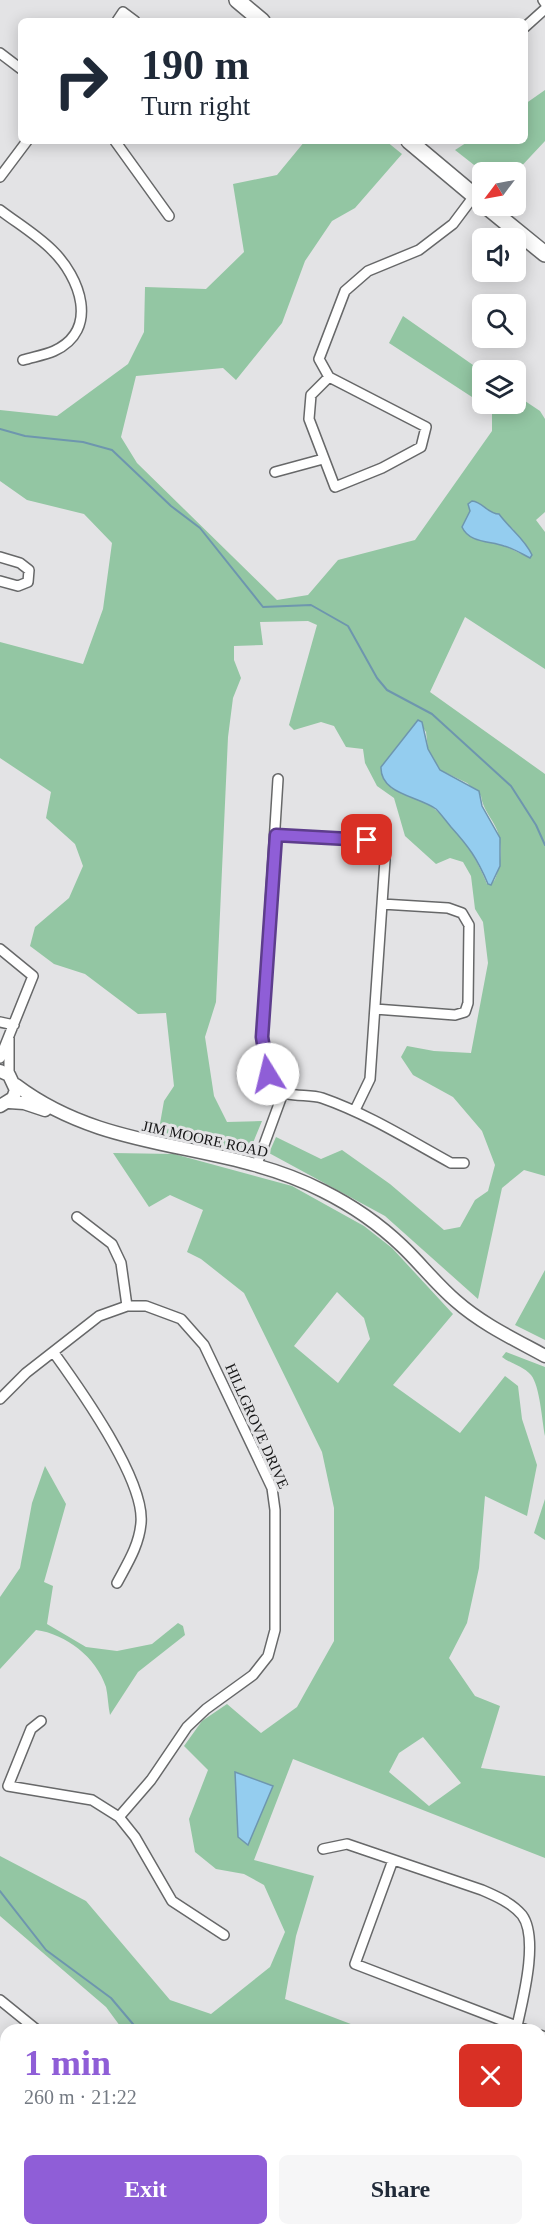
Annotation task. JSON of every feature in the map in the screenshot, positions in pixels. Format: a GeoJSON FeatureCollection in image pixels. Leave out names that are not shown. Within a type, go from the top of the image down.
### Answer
{"type":"FeatureCollection","features":[{"type":"Feature","properties":{"kind":"main road"},"geometry":{"type":"LineString","coordinates":[[237,0],[258,18]]}},
{"type":"Feature","properties":{"kind":"main road"},"geometry":{"type":"LineString","coordinates":[[413,144],[472,194]]}},
{"type":"Feature","properties":{"kind":"main road"},"geometry":{"type":"LineString","coordinates":[[499,216],[545,254]]}},
{"type":"Feature","properties":{"kind":"street"},"geometry":{"type":"LineString","coordinates":[[528,24],[545,9]]}},
{"type":"Feature","properties":{"kind":"street"},"geometry":{"type":"LineString","coordinates":[[119,18],[123,12],[131,18]]}},
{"type":"Feature","properties":{"kind":"street"},"geometry":{"type":"LineString","coordinates":[[0,53],[18,67]]}},
{"type":"Feature","properties":{"kind":"street"},"geometry":{"type":"LineString","coordinates":[[0,177],[25,144]]}},
{"type":"Feature","properties":{"kind":"street"},"geometry":{"type":"LineString","coordinates":[[117,144],[169,216]]}},
{"type":"Feature","properties":{"kind":"street"},"geometry":{"type":"LineString","coordinates":[[329,377],[310,394],[309,418],[335,487],[382,468],[421,447],[426,427],[329,377],[319,359],[345,291],[368,271],[419,250],[472,208]]}},
{"type":"Feature","properties":{"kind":"street"},"geometry":{"type":"LineString","coordinates":[[0,210],[53,250],[79,288],[83,315],[74,335],[56,350],[23,360]]}},
{"type":"Feature","properties":{"kind":"street"},"geometry":{"type":"LineString","coordinates":[[275,472],[323,459]]}},
{"type":"Feature","properties":{"kind":"street"},"geometry":{"type":"LineString","coordinates":[[0,557],[20,563],[29,570],[28,582],[18,586],[0,581]]}},
{"type":"Feature","properties":{"kind":"street"},"geometry":{"type":"LineString","coordinates":[[279,779],[262,1037],[268,1074],[274,1087],[284,1093],[317,1096],[355,1110],[451,1163],[464,1164]]}},
{"type":"Feature","properties":{"kind":"street"},"geometry":{"type":"LineString","coordinates":[[276,835],[367,840],[378,846],[385,860],[370,1079],[355,1110]]}},
{"type":"Feature","properties":{"kind":"street"},"geometry":{"type":"LineString","coordinates":[[375,1009],[455,1015],[465,1012],[468,1003],[469,925],[462,913],[448,908],[382,904]]}},
{"type":"Feature","properties":{"kind":"street"},"geometry":{"type":"LineString","coordinates":[[0,949],[33,976],[0,1058]]}},
{"type":"Feature","properties":{"kind":"street"},"geometry":{"type":"LineString","coordinates":[[0,1022],[14,1025]]}},
{"type":"Feature","properties":{"kind":"street"},"geometry":{"type":"LineString","coordinates":[[3,1106],[15,1095],[8,1077],[9,1038]]}},
{"type":"Feature","properties":{"kind":"street","name":"JIM MOORE ROAD"},"geometry":{"type":"LineString","coordinates":[[8,1077],[55,1111]]}},
{"type":"Feature","properties":{"kind":"street"},"geometry":{"type":"LineString","coordinates":[[257,1164],[284,1093]]}},
{"type":"Feature","properties":{"kind":"street","name":"JIM MOORE ROAD"},"geometry":{"type":"LineString","coordinates":[[3,1106],[55,1111],[128,1138],[257,1164],[323,1191],[363,1215],[401,1245],[455,1301],[481,1321],[545,1356]]}},
{"type":"Feature","properties":{"kind":"street"},"geometry":{"type":"LineString","coordinates":[[78,1217],[112,1244],[121,1263],[127,1306]]}},
{"type":"Feature","properties":{"kind":"street","name":"HILLGROVE DRIVE"},"geometry":{"type":"LineString","coordinates":[[0,1399],[26,1374],[99,1316],[127,1306],[146,1306],[181,1319],[204,1345],[272,1488],[275,1510],[275,1630],[268,1656],[253,1675],[206,1709],[187,1727],[151,1780],[119,1817]]}},
{"type":"Feature","properties":{"kind":"street"},"geometry":{"type":"LineString","coordinates":[[54,1353],[92,1405],[138,1495],[141,1522],[135,1549],[117,1583]]}},
{"type":"Feature","properties":{"kind":"street"},"geometry":{"type":"LineString","coordinates":[[41,1721],[31,1729],[8,1786],[92,1800],[119,1817],[135,1837],[172,1901],[224,1935]]}},
{"type":"Feature","properties":{"kind":"street"},"geometry":{"type":"LineString","coordinates":[[323,1849],[347,1844],[482,1890],[502,1899],[521,1915],[528,1927],[530,1944],[524,1993],[517,2024]]}},
{"type":"Feature","properties":{"kind":"street"},"geometry":{"type":"LineString","coordinates":[[393,1860],[355,1964],[514,2024]]}},
{"type":"Feature","properties":{"kind":"street"},"geometry":{"type":"LineString","coordinates":[[0,2000],[30,2024]]}},
{"type":"Feature","properties":{"kind":"green space"},"geometry":{"type":"Polygon","coordinates":[[[545,90],[545,141],[525,162],[472,163],[455,150],[464,144],[528,144],[528,102],[545,90]]]}},
{"type":"Feature","properties":{"kind":"green space"},"geometry":{"type":"Polygon","coordinates":[[[303,144],[390,144],[402,154],[355,208],[332,221],[305,261],[282,323],[236,380],[223,368],[136,376],[121,437],[137,463],[277,600],[308,595],[338,560],[415,540],[492,431],[492,414],[526,414],[526,402],[540,411],[545,419],[545,512],[536,520],[545,532],[545,669],[465,617],[430,692],[545,774],[545,1176],[524,1170],[502,1188],[478,1299],[385,1216],[269,1153],[276,1137],[321,1159],[342,1150],[390,1184],[444,1230],[460,1227],[475,1200],[488,1191],[495,1165],[482,1131],[453,1097],[413,1075],[401,1057],[407,1046],[434,1051],[471,1053],[488,963],[483,922],[475,909],[471,876],[463,862],[450,858],[436,864],[405,836],[394,798],[377,786],[365,763],[363,749],[346,747],[334,726],[321,722],[294,730],[289,725],[317,625],[308,621],[260,622],[263,645],[234,646],[234,660],[241,678],[233,698],[228,737],[216,1002],[205,1037],[214,1096],[227,1122],[262,1121],[250,1150],[158,1135],[164,1101],[174,1086],[166,1013],[138,1014],[85,974],[54,964],[30,946],[35,927],[69,898],[83,866],[75,844],[46,818],[51,792],[0,758],[0,642],[83,664],[103,609],[112,543],[84,514],[27,500],[0,481],[0,410],[57,416],[128,364],[144,332],[145,287],[206,289],[244,252],[233,184],[277,175],[303,144]],[[487,509],[470,511],[462,527],[474,538],[505,546],[530,558],[513,529],[487,509]],[[418,720],[381,767],[391,788],[414,797],[440,813],[468,847],[487,884],[494,881],[500,863],[500,842],[497,830],[481,796],[467,783],[440,770],[428,749],[426,732],[418,720]]]}},
{"type":"Feature","properties":{"kind":"green space"},"geometry":{"type":"Polygon","coordinates":[[[403,316],[472,364],[472,397],[389,343],[403,316]]]}},
{"type":"Feature","properties":{"kind":"green space"},"geometry":{"type":"Polygon","coordinates":[[[113,1153],[174,1154],[292,1186],[364,1226],[392,1248],[453,1314],[393,1385],[460,1433],[505,1376],[518,1386],[522,1419],[537,1465],[527,1516],[485,1496],[479,1568],[467,1623],[449,1658],[475,1696],[500,1706],[481,1768],[545,1776],[545,1858],[293,1759],[254,1860],[314,1876],[296,1936],[285,1999],[351,2024],[119,2024],[106,2007],[0,1916],[0,1856],[86,1901],[170,2000],[211,2014],[270,1967],[285,1932],[264,1885],[244,1874],[216,1869],[195,1852],[189,1819],[208,1770],[184,1746],[202,1721],[227,1704],[261,1733],[297,1707],[334,1641],[334,1508],[322,1452],[244,1293],[201,1259],[187,1252],[203,1210],[170,1195],[149,1207],[113,1153]],[[337,1292],[294,1346],[338,1383],[370,1339],[364,1318],[337,1292]],[[423,1737],[399,1753],[389,1772],[429,1806],[461,1783],[423,1737]]]}},
{"type":"Feature","properties":{"kind":"green space"},"geometry":{"type":"Polygon","coordinates":[[[545,1270],[545,1340],[515,1325],[545,1270]]]}},
{"type":"Feature","properties":{"kind":"green space"},"geometry":{"type":"Polygon","coordinates":[[[506,1352],[545,1367],[545,1436],[539,1395],[534,1380],[524,1369],[502,1357],[506,1352]]]}},
{"type":"Feature","properties":{"kind":"green space"},"geometry":{"type":"Polygon","coordinates":[[[45,1466],[66,1504],[44,1582],[53,1586],[47,1624],[86,1647],[117,1651],[152,1644],[178,1623],[183,1626],[185,1635],[138,1672],[110,1715],[106,1687],[95,1666],[78,1649],[58,1636],[36,1630],[0,1669],[0,1597],[20,1568],[32,1503],[45,1466]]]}},
{"type":"Feature","properties":{"kind":"green space"},"geometry":{"type":"Polygon","coordinates":[[[545,1499],[545,1540],[534,1533],[545,1499]]]}},
{"type":"Feature","properties":{"kind":"water"},"geometry":{"type":"Polygon","coordinates":[[[472,501],[499,514],[525,544],[532,555],[530,558],[507,547],[475,539],[465,532],[462,527],[470,511],[468,504],[472,501]]]}},
{"type":"Feature","properties":{"kind":"water"},"geometry":{"type":"Polygon","coordinates":[[[418,720],[422,722],[428,749],[440,770],[479,791],[482,806],[500,838],[500,866],[491,885],[488,884],[468,847],[436,809],[393,789],[382,776],[381,767],[418,720]]]}},
{"type":"Feature","properties":{"kind":"water"},"geometry":{"type":"Polygon","coordinates":[[[235,1772],[273,1786],[248,1845],[238,1837],[235,1772]]]}},
{"type":"Feature","properties":{"kind":"waterway"},"geometry":{"type":"LineString","coordinates":[[0,429],[25,436],[83,442],[112,450],[171,506],[200,528],[263,607],[311,605],[348,626],[377,678],[387,690],[432,714],[511,786],[536,825],[545,845]]}},
{"type":"Feature","properties":{"kind":"waterway"},"geometry":{"type":"LineString","coordinates":[[0,1891],[46,1950],[111,1998],[133,2024]]}},
{"type":"Feature","properties":{"kind":"route"},"geometry":{"type":"LineString","coordinates":[[268,1074],[262,1037],[276,835],[367,840]]}}]}
